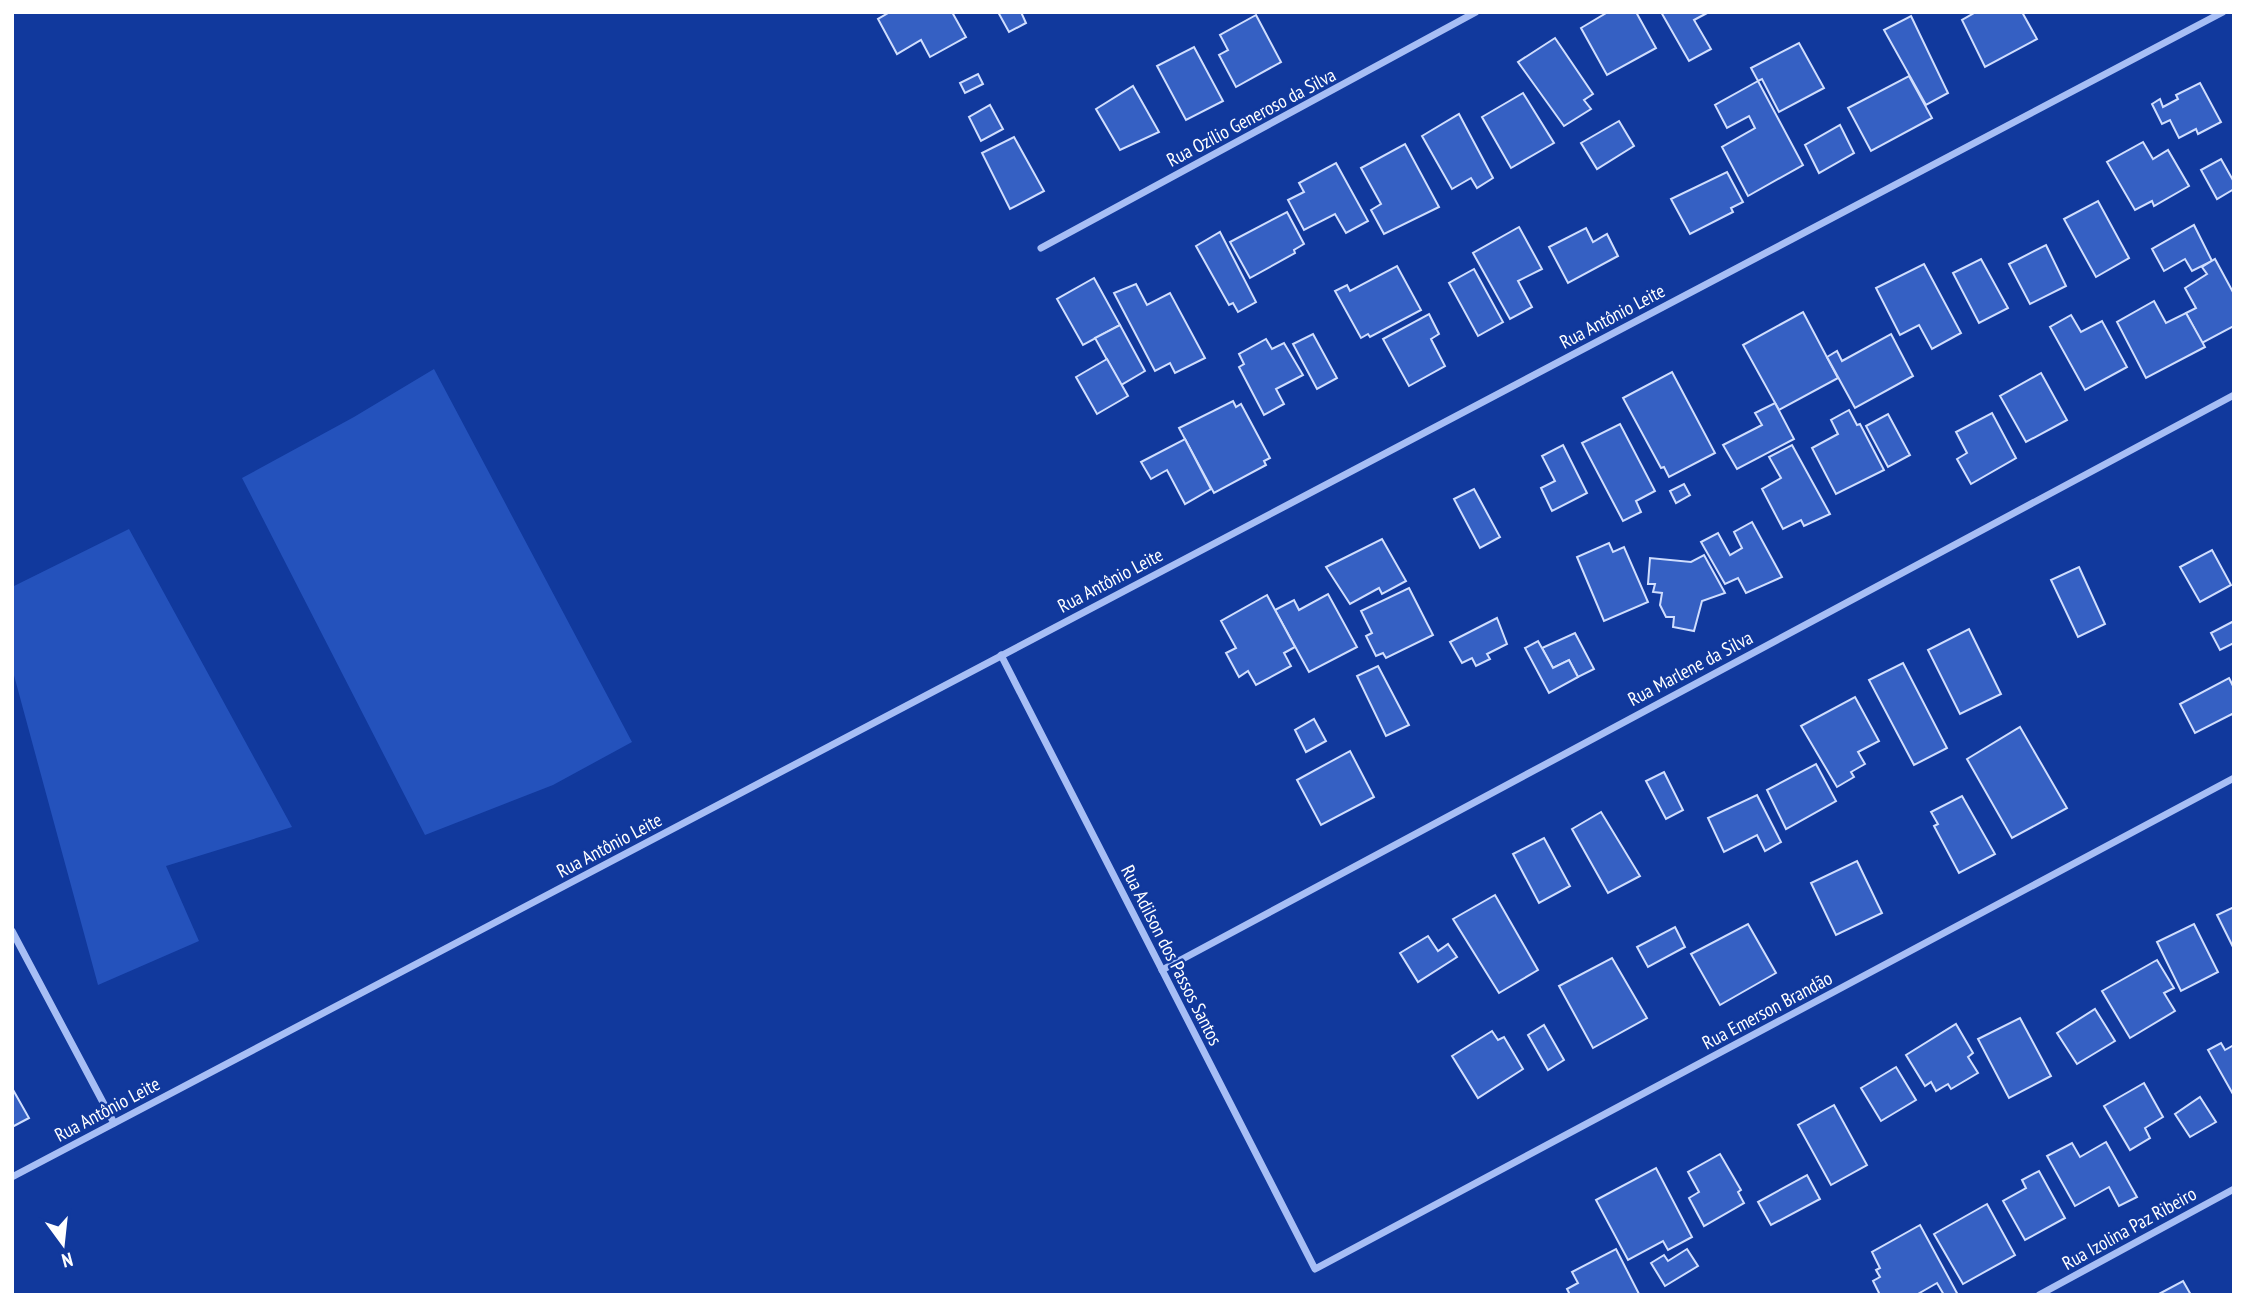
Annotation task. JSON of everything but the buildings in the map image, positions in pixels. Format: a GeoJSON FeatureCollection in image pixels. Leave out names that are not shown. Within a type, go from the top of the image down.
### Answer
{"type":"FeatureCollection","features":[{"type":"Feature","properties":{"kind":"street","name":"Rua Ozílio Generoso da Silva"},"geometry":{"type":"LineString","coordinates":[[1041,248],[1476,12]]}},
{"type":"Feature","properties":{"kind":"street","name":"Rua Antônio Leite"},"geometry":{"type":"LineString","coordinates":[[12,1177],[2223,12]]}},
{"type":"Feature","properties":{"kind":"street","name":"Rua Marlene da Silva"},"geometry":{"type":"LineString","coordinates":[[1162,970],[2234,395]]}},
{"type":"Feature","properties":{"kind":"street","name":"Rua Adilson dos Passos Santos"},"geometry":{"type":"LineString","coordinates":[[1001,656],[1315,1269]]}},
{"type":"Feature","properties":{"kind":"street","name":"Rua Emerson Brandão"},"geometry":{"type":"LineString","coordinates":[[1315,1269],[2234,778]]}},
{"type":"Feature","properties":{"kind":"street"},"geometry":{"type":"LineString","coordinates":[[12,931],[114,1123]]}},
{"type":"Feature","properties":{"kind":"street","name":"Rua Izolina Paz Ribeiro"},"geometry":{"type":"LineString","coordinates":[[2039,1295],[2234,1189]]}},
{"type":"Feature","properties":{"kind":"shaded area"},"geometry":{"type":"Polygon","coordinates":[[[434,369],[632,742],[553,785],[425,835],[242,478],[354,417],[434,369]]]}},
{"type":"Feature","properties":{"kind":"shaded area"},"geometry":{"type":"Polygon","coordinates":[[[129,529],[292,827],[166,866],[199,941],[98,985],[12,668],[12,587],[129,529]]]}}]}
